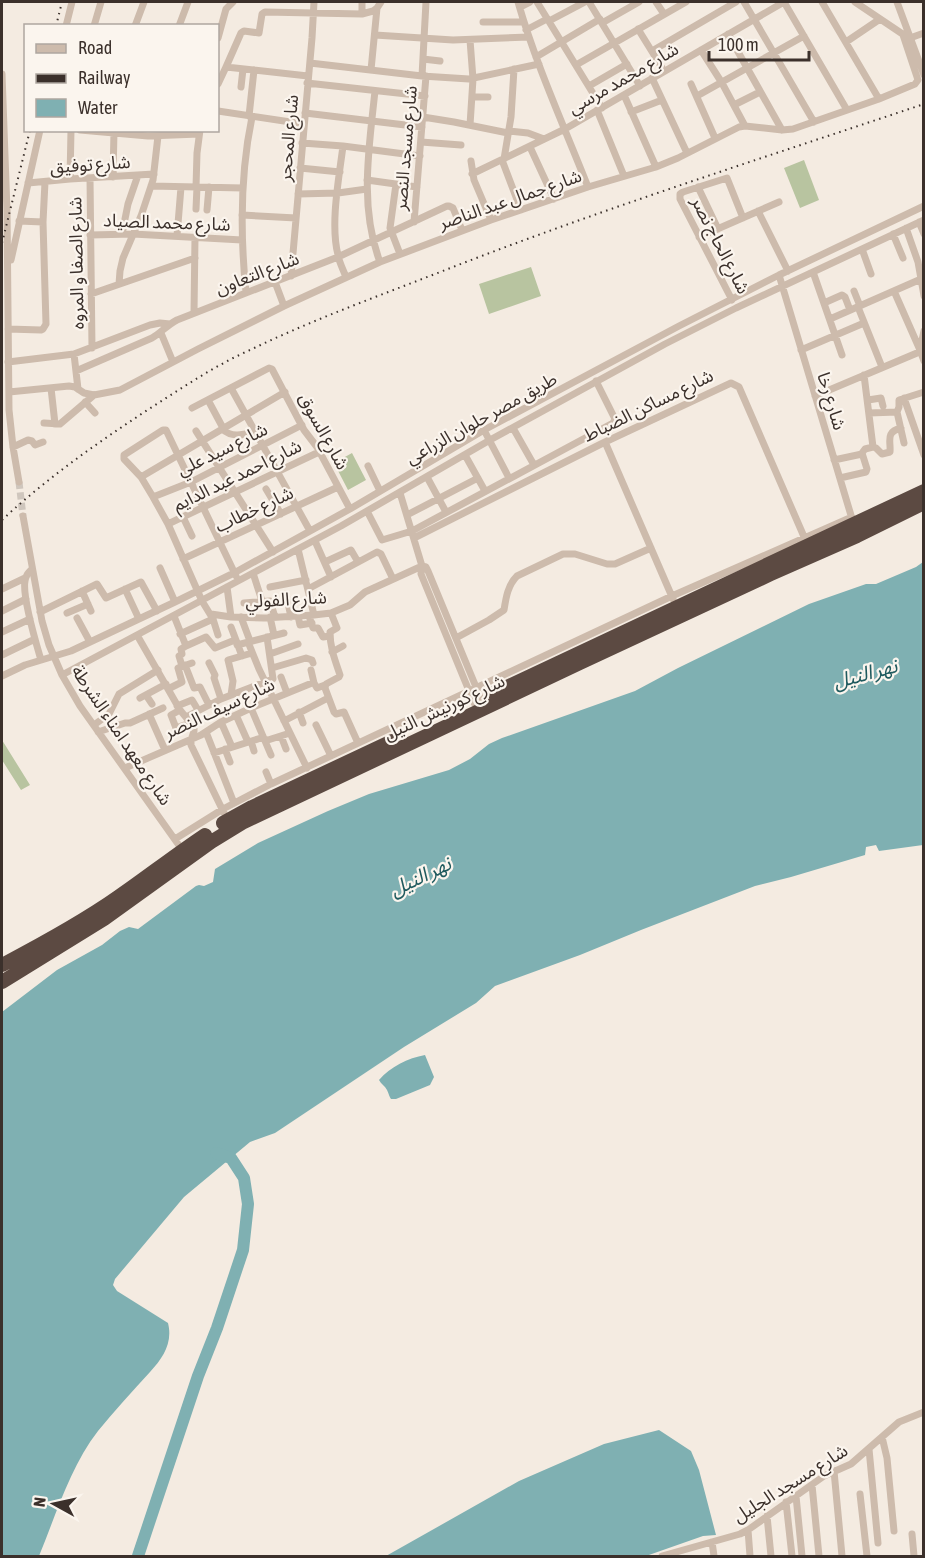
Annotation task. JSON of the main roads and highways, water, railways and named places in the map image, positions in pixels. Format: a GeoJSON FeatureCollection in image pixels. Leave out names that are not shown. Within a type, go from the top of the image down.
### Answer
{"type":"FeatureCollection","features":[{"type":"Feature","properties":{"kind":"highway","name":"شارع كورنيش النيل"},"geometry":{"type":"LineString","coordinates":[[2,982],[104,919],[182,849],[226,832],[769,569],[924,491]]}},
{"type":"Feature","properties":{"kind":"highway","name":"شارع كورنيش النيل"},"geometry":{"type":"LineString","coordinates":[[2,965],[50,940],[118,897],[225,815],[252,807],[475,695],[674,602],[769,569],[806,542],[924,503]]}},
{"type":"Feature","properties":{"kind":"water","name":"نهر النيل"},"geometry":{"type":"Polygon","coordinates":[[[923,562],[923,845],[879,851],[876,845],[866,847],[865,855],[755,886],[495,986],[476,1003],[404,1047],[275,1133],[250,1142],[184,1197],[115,1279],[113,1285],[117,1291],[168,1323],[169,1337],[166,1350],[155,1367],[110,1416],[88,1445],[64,1492],[39,1556],[2,1556],[2,1012],[57,970],[102,945],[120,931],[129,927],[138,929],[196,886],[204,886],[213,882],[215,869],[258,843],[369,794],[449,770],[502,738],[635,691],[809,604],[866,584],[876,584],[923,562]]]}},
{"type":"Feature","properties":{"kind":"water"},"geometry":{"type":"Polygon","coordinates":[[[425,1055],[434,1077],[430,1085],[391,1099],[379,1080],[400,1064],[425,1055]]]}},
{"type":"Feature","properties":{"kind":"water"},"geometry":{"type":"Polygon","coordinates":[[[659,1430],[691,1451],[699,1470],[716,1535],[703,1536],[646,1556],[386,1556],[519,1481],[604,1444],[659,1430]]]}},
{"type":"Feature","properties":{"kind":"waterway"},"geometry":{"type":"LineString","coordinates":[[138,1556],[243,1250],[248,1204],[244,1178],[231,1158],[216,1153]]}},
{"type":"Feature","properties":{"kind":"tunnel"},"geometry":{"type":"LineString","coordinates":[[19,482],[23,516]]}},
{"type":"Feature","properties":{"kind":"railway"},"geometry":{"type":"LineString","coordinates":[[56,24],[62,2]]}},
{"type":"Feature","properties":{"kind":"railway"},"geometry":{"type":"LineString","coordinates":[[2,520],[55,475],[130,422],[211,370],[273,339],[495,251],[678,186],[924,104]]}},
{"type":"Feature","properties":{"kind":"railway"},"geometry":{"type":"LineString","coordinates":[[2,243],[30,132]]}}]}
